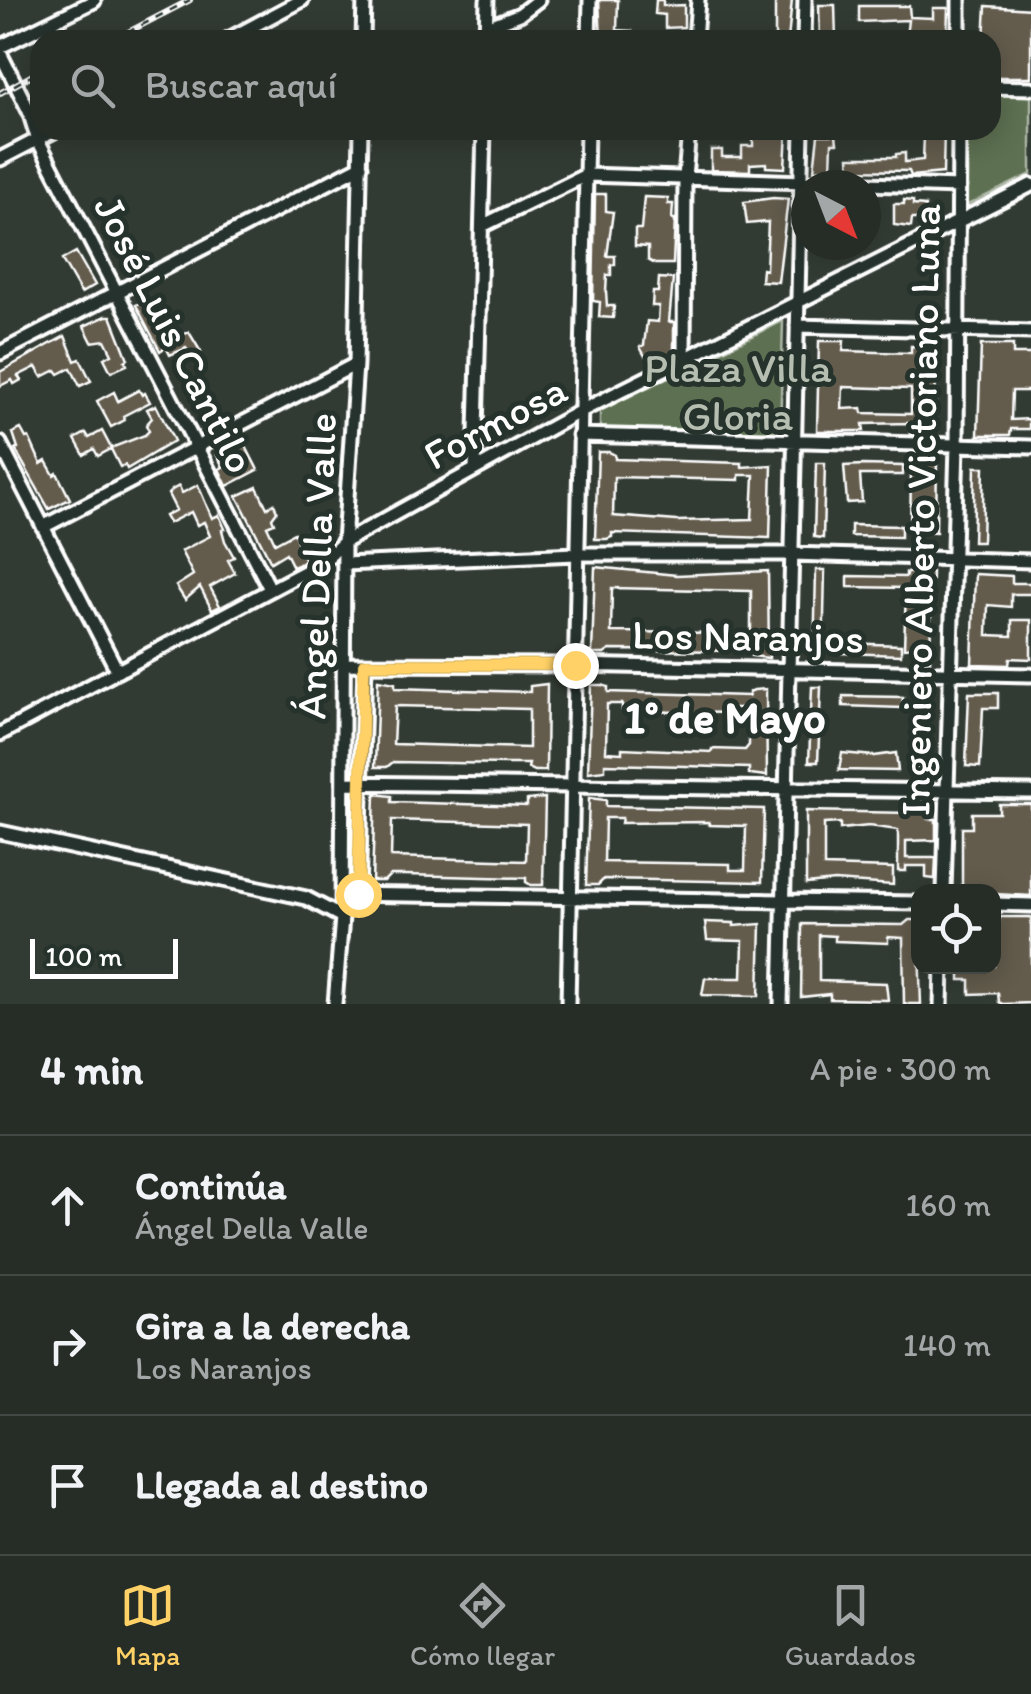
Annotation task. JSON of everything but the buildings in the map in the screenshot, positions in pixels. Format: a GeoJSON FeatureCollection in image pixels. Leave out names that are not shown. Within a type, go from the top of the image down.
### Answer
{"type":"FeatureCollection","features":[{"type":"Feature","properties":{"kind":"street"},"geometry":{"type":"LineString","coordinates":[[246,30],[302,0]]}},
{"type":"Feature","properties":{"kind":"street"},"geometry":{"type":"LineString","coordinates":[[363,30],[364,0]]}},
{"type":"Feature","properties":{"kind":"street"},"geometry":{"type":"LineString","coordinates":[[486,30],[487,0]]}},
{"type":"Feature","properties":{"kind":"street"},"geometry":{"type":"LineString","coordinates":[[493,30],[538,0]]}},
{"type":"Feature","properties":{"kind":"street"},"geometry":{"type":"LineString","coordinates":[[589,30],[590,0]]}},
{"type":"Feature","properties":{"kind":"street"},"geometry":{"type":"LineString","coordinates":[[696,30],[698,0]]}},
{"type":"Feature","properties":{"kind":"street"},"geometry":{"type":"LineString","coordinates":[[804,30],[805,0]]}},
{"type":"Feature","properties":{"kind":"street"},"geometry":{"type":"LineString","coordinates":[[959,0],[959,30]]}},
{"type":"Feature","properties":{"kind":"street"},"geometry":{"type":"LineString","coordinates":[[38,30],[94,1]]}},
{"type":"Feature","properties":{"kind":"street"},"geometry":{"type":"LineString","coordinates":[[0,50],[30,34]]}},
{"type":"Feature","properties":{"kind":"street","name":"José Luis Cantilo"},"geometry":{"type":"LineString","coordinates":[[0,50],[30,113]]}},
{"type":"Feature","properties":{"kind":"street"},"geometry":{"type":"LineString","coordinates":[[1001,87],[1031,88]]}},
{"type":"Feature","properties":{"kind":"street"},"geometry":{"type":"LineString","coordinates":[[0,159],[38,140]]}},
{"type":"Feature","properties":{"kind":"street","name":"José Luis Cantilo"},"geometry":{"type":"LineString","coordinates":[[38,140],[270,589]]}},
{"type":"Feature","properties":{"kind":"street","name":"Ángel Della Valle"},"geometry":{"type":"LineString","coordinates":[[335,1004],[342,917],[344,542],[356,364],[361,140]]}},
{"type":"Feature","properties":{"kind":"street"},"geometry":{"type":"LineString","coordinates":[[476,468],[484,140]]}},
{"type":"Feature","properties":{"kind":"street"},"geometry":{"type":"LineString","coordinates":[[568,1004],[587,140]]}},
{"type":"Feature","properties":{"kind":"street"},"geometry":{"type":"LineString","coordinates":[[684,362],[687,140]]}},
{"type":"Feature","properties":{"kind":"street"},"geometry":{"type":"LineString","coordinates":[[800,170],[802,140]]}},
{"type":"Feature","properties":{"kind":"street","name":"Ingeniero Alberto Victoriano Luna"},"geometry":{"type":"LineString","coordinates":[[944,884],[957,445],[959,140]]}},
{"type":"Feature","properties":{"kind":"street"},"geometry":{"type":"LineString","coordinates":[[0,353],[360,166]]}},
{"type":"Feature","properties":{"kind":"street"},"geometry":{"type":"LineString","coordinates":[[482,226],[586,175],[791,182]]}},
{"type":"Feature","properties":{"kind":"street"},"geometry":{"type":"LineString","coordinates":[[881,184],[959,186]]}},
{"type":"Feature","properties":{"kind":"street","name":"Formosa"},"geometry":{"type":"LineString","coordinates":[[0,734],[323,562],[344,542],[579,412],[1031,185]]}},
{"type":"Feature","properties":{"kind":"street"},"geometry":{"type":"LineString","coordinates":[[780,1004],[799,260]]}},
{"type":"Feature","properties":{"kind":"street"},"geometry":{"type":"LineString","coordinates":[[797,326],[1031,332]]}},
{"type":"Feature","properties":{"kind":"street"},"geometry":{"type":"LineString","coordinates":[[44,527],[356,364]]}},
{"type":"Feature","properties":{"kind":"street"},"geometry":{"type":"LineString","coordinates":[[579,435],[1031,447]]}},
{"type":"Feature","properties":{"kind":"street"},"geometry":{"type":"LineString","coordinates":[[0,443],[117,670]]}},
{"type":"Feature","properties":{"kind":"street"},"geometry":{"type":"LineString","coordinates":[[344,564],[576,554],[792,554],[1031,561]]}},
{"type":"Feature","properties":{"kind":"street","name":"Los Naranjos"},"geometry":{"type":"LineString","coordinates":[[344,664],[1031,675]]}},
{"type":"Feature","properties":{"kind":"street","name":"Ángel Della Valle"},"geometry":{"type":"LineString","coordinates":[[358,894],[364,664]]}},
{"type":"Feature","properties":{"kind":"street"},"geometry":{"type":"LineString","coordinates":[[343,783],[1031,792]]}},
{"type":"Feature","properties":{"kind":"street"},"geometry":{"type":"LineString","coordinates":[[0,832],[306,898],[342,917]]}},
{"type":"Feature","properties":{"kind":"street"},"geometry":{"type":"LineString","coordinates":[[342,894],[911,903]]}},
{"type":"Feature","properties":{"kind":"street"},"geometry":{"type":"LineString","coordinates":[[1001,904],[1031,905]]}},
{"type":"Feature","properties":{"kind":"street"},"geometry":{"type":"LineString","coordinates":[[941,1004],[942,974]]}},
{"type":"Feature","properties":{"kind":"green space"},"geometry":{"type":"Polygon","coordinates":[[[1001,92],[1031,93],[1031,174],[963,207],[963,140],[1001,140],[1001,92]]]}},
{"type":"Feature","properties":{"kind":"green space","name":"Plaza Villa Gloria"},"geometry":{"type":"Polygon","coordinates":[[[783,321],[780,435],[600,431],[600,411],[783,321]]]}},
{"type":"Feature","properties":{"kind":"railway"},"geometry":{"type":"LineString","coordinates":[[132,30],[190,0]]}},
{"type":"Feature","properties":{"kind":"railway"},"geometry":{"type":"LineString","coordinates":[[0,93],[30,76]]}},
{"type":"Feature","properties":{"kind":"district","name":"1° de Mayo"},"geometry":{"type":"Point","coordinates":[725,717]}},
{"type":"Feature","properties":{"kind":"route"},"geometry":{"type":"LineString","coordinates":[[358,894],[364,664],[575,665]]}}]}
